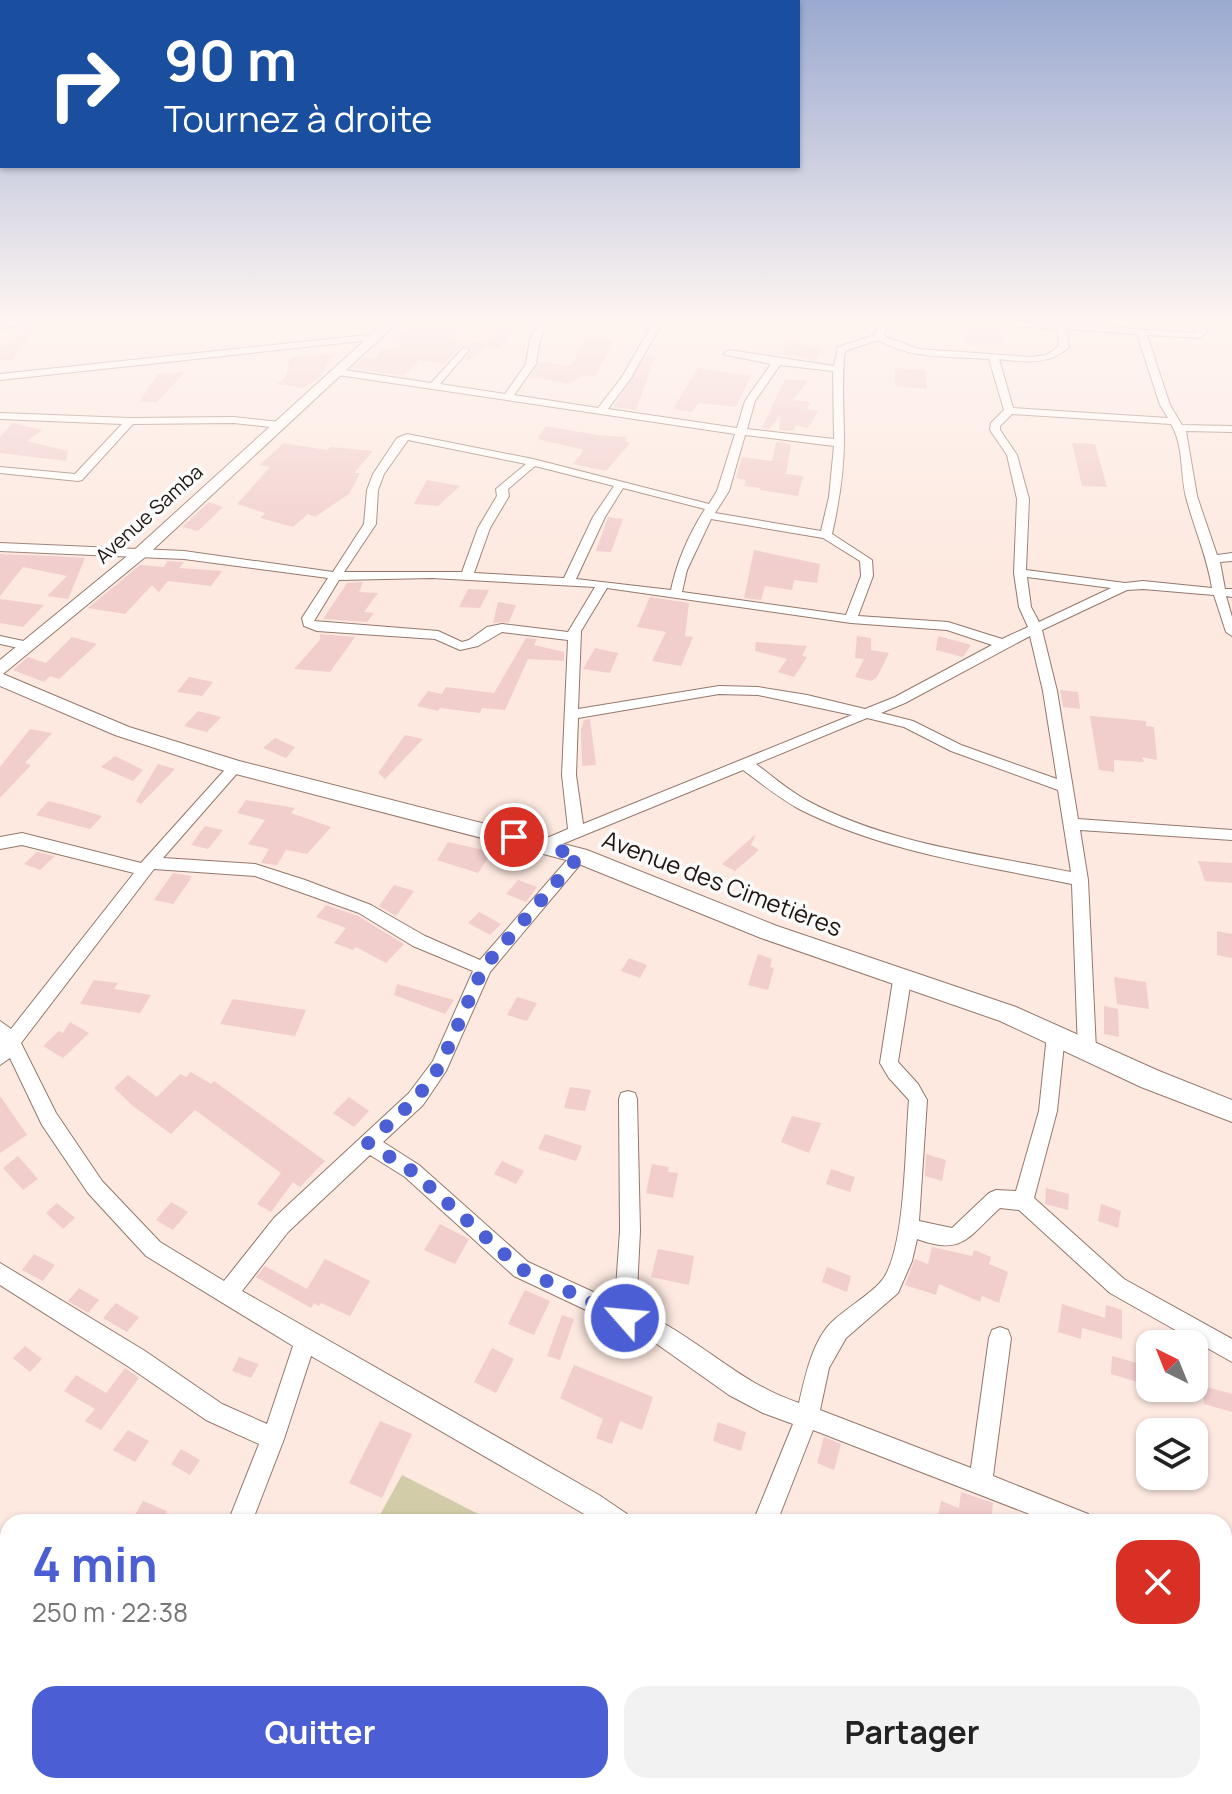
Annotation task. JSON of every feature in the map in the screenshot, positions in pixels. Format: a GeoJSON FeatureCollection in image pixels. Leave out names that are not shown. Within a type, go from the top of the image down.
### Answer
{"type":"FeatureCollection","features":[{"type":"Feature","properties":{"kind":"street","name":"Avenue Samba"},"geometry":{"type":"LineString","coordinates":[[0,669],[138,555],[302,405]]}},
{"type":"Feature","properties":{"kind":"street"},"geometry":{"type":"LineString","coordinates":[[559,405],[840,446]]}},
{"type":"Feature","properties":{"kind":"street"},"geometry":{"type":"LineString","coordinates":[[601,411],[606,405]]}},
{"type":"Feature","properties":{"kind":"street"},"geometry":{"type":"LineString","coordinates":[[676,593],[681,570],[723,491],[749,405]]}},
{"type":"Feature","properties":{"kind":"street"},"geometry":{"type":"LineString","coordinates":[[826,535],[840,446],[839,405]]}},
{"type":"Feature","properties":{"kind":"street"},"geometry":{"type":"LineString","coordinates":[[1007,405],[1009,411]]}},
{"type":"Feature","properties":{"kind":"street"},"geometry":{"type":"LineString","coordinates":[[1165,405],[1176,425],[1191,496],[1226,592],[1225,619],[1232,632]]}},
{"type":"Feature","properties":{"kind":"street"},"geometry":{"type":"LineString","coordinates":[[1087,1050],[1080,880],[1050,691],[1035,628],[1025,607],[1020,573],[1023,499],[1012,455],[995,430],[995,425],[1009,411],[1232,429]]}},
{"type":"Feature","properties":{"kind":"street"},"geometry":{"type":"LineString","coordinates":[[0,416],[130,421],[234,420],[280,425]]}},
{"type":"Feature","properties":{"kind":"street"},"geometry":{"type":"LineString","coordinates":[[0,470],[78,478],[130,421]]}},
{"type":"Feature","properties":{"kind":"street"},"geometry":{"type":"LineString","coordinates":[[575,637],[502,628],[460,646],[438,635],[313,626],[308,623],[308,618],[370,524],[375,510],[372,497],[374,482],[401,440],[414,437],[533,462],[710,511],[826,535],[866,560],[867,576],[851,619]]}},
{"type":"Feature","properties":{"kind":"street"},"geometry":{"type":"LineString","coordinates":[[467,576],[484,528],[503,496],[502,489],[507,482],[522,475],[533,462]]}},
{"type":"Feature","properties":{"kind":"street"},"geometry":{"type":"LineString","coordinates":[[569,581],[599,517],[620,485]]}},
{"type":"Feature","properties":{"kind":"street"},"geometry":{"type":"LineString","coordinates":[[0,547],[184,555],[338,576],[467,576],[603,584],[851,619],[948,626],[1003,644]]}},
{"type":"Feature","properties":{"kind":"street"},"geometry":{"type":"LineString","coordinates":[[1213,559],[1232,557]]}},
{"type":"Feature","properties":{"kind":"street"},"geometry":{"type":"LineString","coordinates":[[1020,573],[1124,587],[1143,585],[1226,592]]}},
{"type":"Feature","properties":{"kind":"street"},"geometry":{"type":"LineString","coordinates":[[576,832],[569,775],[575,637],[603,584]]}},
{"type":"Feature","properties":{"kind":"street"},"geometry":{"type":"LineString","coordinates":[[545,845],[900,700],[1003,644],[1124,587]]}},
{"type":"Feature","properties":{"kind":"street"},"geometry":{"type":"LineString","coordinates":[[0,640],[28,646]]}},
{"type":"Feature","properties":{"kind":"street","name":"Avenue des Cimetières"},"geometry":{"type":"LineString","coordinates":[[0,679],[122,731],[235,767],[579,856],[769,932],[996,1010],[1232,1111]]}},
{"type":"Feature","properties":{"kind":"street"},"geometry":{"type":"LineString","coordinates":[[572,714],[719,690],[758,691],[807,699],[908,724],[956,748],[1064,787]]}},
{"type":"Feature","properties":{"kind":"street"},"geometry":{"type":"LineString","coordinates":[[747,765],[801,803],[859,829],[913,846],[1080,880]]}},
{"type":"Feature","properties":{"kind":"street"},"geometry":{"type":"LineString","coordinates":[[235,767],[148,867],[4,1043],[49,1119],[95,1187],[153,1249],[226,1295],[607,1514]]}},
{"type":"Feature","properties":{"kind":"street"},"geometry":{"type":"LineString","coordinates":[[1071,824],[1232,835]]}},
{"type":"Feature","properties":{"kind":"street"},"geometry":{"type":"LineString","coordinates":[[0,843],[22,839],[148,867],[255,870],[365,909],[419,941],[483,968]]}},
{"type":"Feature","properties":{"kind":"street"},"geometry":{"type":"LineString","coordinates":[[226,1295],[281,1225],[416,1099],[440,1066],[483,968],[579,856]]}},
{"type":"Feature","properties":{"kind":"street"},"geometry":{"type":"LineString","coordinates":[[768,1514],[807,1418],[819,1365],[838,1330],[891,1286],[902,1261],[909,1227],[918,1100],[914,1091],[894,1073],[889,1063],[902,980]]}},
{"type":"Feature","properties":{"kind":"street"},"geometry":{"type":"LineString","coordinates":[[1023,1201],[1048,1111],[1056,1035]]}},
{"type":"Feature","properties":{"kind":"street"},"geometry":{"type":"LineString","coordinates":[[625,1318],[630,1231],[628,1099]]}},
{"type":"Feature","properties":{"kind":"street"},"geometry":{"type":"LineString","coordinates":[[368,1143],[412,1171],[521,1269],[662,1334],[737,1387],[771,1405],[1058,1514]]}},
{"type":"Feature","properties":{"kind":"street"},"geometry":{"type":"LineString","coordinates":[[909,1227],[942,1240],[956,1238],[996,1199],[1023,1201],[1117,1286],[1232,1351]]}},
{"type":"Feature","properties":{"kind":"street"},"geometry":{"type":"LineString","coordinates":[[0,1273],[137,1359],[214,1412],[273,1439]]}},
{"type":"Feature","properties":{"kind":"street"},"geometry":{"type":"LineString","coordinates":[[980,1485],[1000,1338]]}},
{"type":"Feature","properties":{"kind":"street"},"geometry":{"type":"LineString","coordinates":[[243,1514],[273,1439],[305,1341]]}},
{"type":"Feature","properties":{"kind":"shaded area"},"geometry":{"type":"Polygon","coordinates":[[[402,1475],[478,1514],[380,1514],[402,1475]]]}},
{"type":"Feature","properties":{"kind":"building"},"geometry":{"type":"Polygon","coordinates":[[[615,405],[638,405],[636,410],[613,407],[615,405]]]}},
{"type":"Feature","properties":{"kind":"building"},"geometry":{"type":"Polygon","coordinates":[[[676,405],[698,405],[692,412],[673,409],[676,405]]]}},
{"type":"Feature","properties":{"kind":"building"},"geometry":{"type":"Polygon","coordinates":[[[773,405],[809,405],[807,409],[818,411],[808,428],[795,425],[794,431],[779,430],[780,416],[769,429],[762,428],[773,405]]]}},
{"type":"Feature","properties":{"kind":"building"},"geometry":{"type":"Polygon","coordinates":[[[13,423],[42,430],[27,441],[68,451],[66,461],[0,453],[0,437],[13,423]]]}},
{"type":"Feature","properties":{"kind":"building"},"geometry":{"type":"Polygon","coordinates":[[[546,426],[627,437],[625,441],[630,443],[606,471],[573,464],[584,450],[537,439],[546,426]]]}},
{"type":"Feature","properties":{"kind":"building"},"geometry":{"type":"Polygon","coordinates":[[[776,442],[791,444],[786,474],[803,476],[798,496],[744,486],[746,480],[736,478],[742,457],[772,461],[776,442]]]}},
{"type":"Feature","properties":{"kind":"building"},"geometry":{"type":"Polygon","coordinates":[[[284,443],[327,450],[331,447],[373,451],[354,473],[360,473],[349,494],[315,517],[308,514],[293,527],[260,518],[265,513],[237,504],[270,467],[259,465],[284,443]]]}},
{"type":"Feature","properties":{"kind":"building"},"geometry":{"type":"Polygon","coordinates":[[[1072,443],[1095,444],[1107,487],[1082,486],[1072,443]]]}},
{"type":"Feature","properties":{"kind":"building"},"geometry":{"type":"Polygon","coordinates":[[[427,480],[460,486],[438,506],[414,504],[427,480]]]}},
{"type":"Feature","properties":{"kind":"building"},"geometry":{"type":"Polygon","coordinates":[[[209,502],[223,507],[198,531],[182,527],[209,502]]]}},
{"type":"Feature","properties":{"kind":"building"},"geometry":{"type":"Polygon","coordinates":[[[608,517],[623,519],[611,552],[596,551],[608,517]]]}},
{"type":"Feature","properties":{"kind":"building"},"geometry":{"type":"Polygon","coordinates":[[[754,550],[820,564],[817,583],[794,580],[792,590],[765,586],[761,600],[744,598],[754,550]]]}},
{"type":"Feature","properties":{"kind":"building"},"geometry":{"type":"Polygon","coordinates":[[[0,554],[85,558],[68,599],[47,596],[67,576],[23,567],[0,596],[0,554]]]}},
{"type":"Feature","properties":{"kind":"building"},"geometry":{"type":"Polygon","coordinates":[[[167,561],[184,562],[179,568],[222,571],[211,586],[168,581],[159,592],[152,585],[125,614],[88,608],[140,565],[164,567],[167,561]]]}},
{"type":"Feature","properties":{"kind":"building"},"geometry":{"type":"Polygon","coordinates":[[[363,582],[359,592],[378,593],[364,612],[374,613],[367,622],[323,619],[347,583],[363,582]]]}},
{"type":"Feature","properties":{"kind":"building"},"geometry":{"type":"Polygon","coordinates":[[[468,589],[489,590],[480,608],[459,607],[468,589]]]}},
{"type":"Feature","properties":{"kind":"building"},"geometry":{"type":"Polygon","coordinates":[[[650,597],[689,603],[685,636],[693,637],[681,666],[652,661],[666,632],[637,627],[650,597]]]}},
{"type":"Feature","properties":{"kind":"building"},"geometry":{"type":"Polygon","coordinates":[[[0,599],[44,605],[23,627],[0,623],[0,599]]]}},
{"type":"Feature","properties":{"kind":"building"},"geometry":{"type":"Polygon","coordinates":[[[498,602],[516,605],[509,622],[493,623],[498,602]]]}},
{"type":"Feature","properties":{"kind":"building"},"geometry":{"type":"Polygon","coordinates":[[[320,634],[355,637],[330,672],[294,669],[320,640],[320,634]]]}},
{"type":"Feature","properties":{"kind":"building"},"geometry":{"type":"Polygon","coordinates":[[[857,636],[871,638],[871,650],[889,653],[877,677],[871,681],[855,677],[864,659],[855,658],[857,636]]]}},
{"type":"Feature","properties":{"kind":"building"},"geometry":{"type":"Polygon","coordinates":[[[938,636],[971,645],[963,657],[936,650],[938,636]]]}},
{"type":"Feature","properties":{"kind":"building"},"geometry":{"type":"Polygon","coordinates":[[[72,637],[97,644],[59,679],[50,676],[44,682],[13,670],[28,657],[46,663],[72,637]]]}},
{"type":"Feature","properties":{"kind":"building"},"geometry":{"type":"Polygon","coordinates":[[[526,638],[537,639],[534,645],[564,652],[564,661],[528,659],[505,710],[482,708],[480,713],[440,708],[438,711],[417,706],[428,691],[442,694],[446,687],[494,693],[526,638]]]}},
{"type":"Feature","properties":{"kind":"building"},"geometry":{"type":"Polygon","coordinates":[[[756,642],[807,646],[802,656],[807,657],[794,677],[778,672],[787,659],[755,651],[756,642]]]}},
{"type":"Feature","properties":{"kind":"building"},"geometry":{"type":"Polygon","coordinates":[[[595,648],[618,653],[610,673],[583,669],[595,648]]]}},
{"type":"Feature","properties":{"kind":"building"},"geometry":{"type":"Polygon","coordinates":[[[189,677],[213,682],[202,696],[177,692],[189,677]]]}},
{"type":"Feature","properties":{"kind":"building"},"geometry":{"type":"Polygon","coordinates":[[[1060,690],[1078,692],[1080,709],[1063,707],[1060,690]]]}},
{"type":"Feature","properties":{"kind":"building"},"geometry":{"type":"Polygon","coordinates":[[[198,711],[221,717],[207,732],[184,726],[198,711]]]}},
{"type":"Feature","properties":{"kind":"building"},"geometry":{"type":"Polygon","coordinates":[[[1090,716],[1146,721],[1146,726],[1154,727],[1157,760],[1142,757],[1144,762],[1114,760],[1114,772],[1099,770],[1090,716]]]}},
{"type":"Feature","properties":{"kind":"building"},"geometry":{"type":"Polygon","coordinates":[[[590,719],[596,765],[582,766],[581,730],[584,720],[590,719]]]}},
{"type":"Feature","properties":{"kind":"building"},"geometry":{"type":"Polygon","coordinates":[[[30,729],[52,733],[25,763],[31,765],[0,798],[0,767],[30,729]]]}},
{"type":"Feature","properties":{"kind":"building"},"geometry":{"type":"Polygon","coordinates":[[[405,735],[423,739],[385,779],[378,773],[405,735]]]}},
{"type":"Feature","properties":{"kind":"building"},"geometry":{"type":"Polygon","coordinates":[[[275,738],[295,747],[286,758],[263,748],[275,738]]]}},
{"type":"Feature","properties":{"kind":"building"},"geometry":{"type":"Polygon","coordinates":[[[115,756],[143,770],[133,781],[101,767],[115,756]]]}},
{"type":"Feature","properties":{"kind":"building"},"geometry":{"type":"Polygon","coordinates":[[[158,764],[175,769],[141,804],[136,801],[158,764]]]}},
{"type":"Feature","properties":{"kind":"building"},"geometry":{"type":"Polygon","coordinates":[[[246,800],[295,808],[291,813],[331,827],[307,854],[286,850],[277,865],[261,863],[269,849],[248,844],[265,820],[237,813],[246,800]]]}},
{"type":"Feature","properties":{"kind":"building"},"geometry":{"type":"Polygon","coordinates":[[[48,801],[102,816],[90,829],[36,815],[48,801]]]}},
{"type":"Feature","properties":{"kind":"building"},"geometry":{"type":"Polygon","coordinates":[[[205,826],[223,830],[208,849],[191,845],[205,826]]]}},
{"type":"Feature","properties":{"kind":"building"},"geometry":{"type":"Polygon","coordinates":[[[756,834],[751,845],[759,850],[735,871],[722,864],[756,834]]]}},
{"type":"Feature","properties":{"kind":"building"},"geometry":{"type":"Polygon","coordinates":[[[448,842],[492,852],[478,873],[437,860],[448,842]]]}},
{"type":"Feature","properties":{"kind":"building"},"geometry":{"type":"Polygon","coordinates":[[[37,852],[55,856],[40,870],[24,864],[37,852]]]}},
{"type":"Feature","properties":{"kind":"building"},"geometry":{"type":"Polygon","coordinates":[[[1198,861],[1232,863],[1232,883],[1205,881],[1198,861]]]}},
{"type":"Feature","properties":{"kind":"building"},"geometry":{"type":"Polygon","coordinates":[[[173,873],[191,876],[190,880],[173,904],[154,900],[173,873]]]}},
{"type":"Feature","properties":{"kind":"building"},"geometry":{"type":"Polygon","coordinates":[[[518,880],[537,887],[526,902],[506,894],[518,880]]]}},
{"type":"Feature","properties":{"kind":"building"},"geometry":{"type":"Polygon","coordinates":[[[394,885],[414,891],[396,916],[379,906],[394,885]]]}},
{"type":"Feature","properties":{"kind":"building"},"geometry":{"type":"Polygon","coordinates":[[[326,905],[358,916],[404,944],[386,963],[356,947],[353,950],[334,943],[346,928],[316,917],[326,905]]]}},
{"type":"Feature","properties":{"kind":"building"},"geometry":{"type":"Polygon","coordinates":[[[479,912],[501,924],[490,935],[468,923],[479,912]]]}},
{"type":"Feature","properties":{"kind":"building"},"geometry":{"type":"Polygon","coordinates":[[[1217,931],[1232,934],[1232,958],[1217,955],[1217,931]]]}},
{"type":"Feature","properties":{"kind":"building"},"geometry":{"type":"Polygon","coordinates":[[[758,954],[772,959],[770,967],[774,968],[768,990],[748,985],[758,954]]]}},
{"type":"Feature","properties":{"kind":"building"},"geometry":{"type":"Polygon","coordinates":[[[629,958],[647,965],[640,978],[621,971],[629,958]]]}},
{"type":"Feature","properties":{"kind":"building"},"geometry":{"type":"Polygon","coordinates":[[[1114,977],[1146,982],[1149,1009],[1117,1004],[1114,977]]]}},
{"type":"Feature","properties":{"kind":"building"},"geometry":{"type":"Polygon","coordinates":[[[94,980],[118,983],[114,989],[151,995],[140,1013],[80,1004],[94,980]]]}},
{"type":"Feature","properties":{"kind":"building"},"geometry":{"type":"Polygon","coordinates":[[[397,984],[454,1000],[445,1014],[394,995],[397,984]]]}},
{"type":"Feature","properties":{"kind":"building"},"geometry":{"type":"Polygon","coordinates":[[[517,997],[537,1003],[527,1021],[507,1015],[517,997]]]}},
{"type":"Feature","properties":{"kind":"building"},"geometry":{"type":"Polygon","coordinates":[[[233,999],[306,1010],[295,1036],[220,1024],[233,999]]]}},
{"type":"Feature","properties":{"kind":"building"},"geometry":{"type":"Polygon","coordinates":[[[1104,1006],[1118,1009],[1119,1037],[1104,1034],[1104,1006]]]}},
{"type":"Feature","properties":{"kind":"building"},"geometry":{"type":"Polygon","coordinates":[[[70,1022],[89,1033],[63,1058],[43,1046],[59,1031],[63,1033],[70,1022]]]}},
{"type":"Feature","properties":{"kind":"building"},"geometry":{"type":"Polygon","coordinates":[[[191,1072],[211,1084],[214,1081],[325,1161],[300,1187],[293,1182],[271,1212],[257,1204],[281,1173],[195,1110],[171,1134],[114,1088],[128,1075],[157,1097],[180,1074],[186,1077],[191,1072]]]}},
{"type":"Feature","properties":{"kind":"building"},"geometry":{"type":"Polygon","coordinates":[[[570,1087],[591,1090],[585,1111],[564,1108],[570,1087]]]}},
{"type":"Feature","properties":{"kind":"building"},"geometry":{"type":"Polygon","coordinates":[[[0,1096],[27,1135],[0,1153],[0,1096]]]}},
{"type":"Feature","properties":{"kind":"building"},"geometry":{"type":"Polygon","coordinates":[[[349,1097],[369,1111],[354,1127],[333,1113],[349,1097]]]}},
{"type":"Feature","properties":{"kind":"building"},"geometry":{"type":"Polygon","coordinates":[[[792,1116],[821,1123],[809,1153],[781,1142],[792,1116]]]}},
{"type":"Feature","properties":{"kind":"building"},"geometry":{"type":"Polygon","coordinates":[[[545,1134],[582,1146],[576,1161],[538,1149],[545,1134]]]}},
{"type":"Feature","properties":{"kind":"building"},"geometry":{"type":"Polygon","coordinates":[[[926,1154],[946,1160],[942,1181],[925,1176],[926,1154]]]}},
{"type":"Feature","properties":{"kind":"building"},"geometry":{"type":"Polygon","coordinates":[[[18,1156],[38,1179],[23,1190],[3,1168],[18,1156]]]}},
{"type":"Feature","properties":{"kind":"building"},"geometry":{"type":"Polygon","coordinates":[[[502,1161],[524,1171],[516,1184],[494,1174],[502,1161]]]}},
{"type":"Feature","properties":{"kind":"building"},"geometry":{"type":"Polygon","coordinates":[[[652,1164],[669,1167],[668,1172],[678,1173],[673,1198],[646,1193],[652,1164]]]}},
{"type":"Feature","properties":{"kind":"building"},"geometry":{"type":"Polygon","coordinates":[[[831,1169],[855,1177],[850,1192],[826,1184],[831,1169]]]}},
{"type":"Feature","properties":{"kind":"building"},"geometry":{"type":"Polygon","coordinates":[[[1046,1188],[1069,1194],[1068,1210],[1045,1204],[1046,1188]]]}},
{"type":"Feature","properties":{"kind":"building"},"geometry":{"type":"Polygon","coordinates":[[[171,1202],[188,1212],[173,1230],[156,1220],[171,1202]]]}},
{"type":"Feature","properties":{"kind":"building"},"geometry":{"type":"Polygon","coordinates":[[[57,1203],[75,1218],[63,1229],[46,1213],[57,1203]]]}},
{"type":"Feature","properties":{"kind":"building"},"geometry":{"type":"Polygon","coordinates":[[[1101,1204],[1121,1211],[1118,1228],[1098,1221],[1101,1204]]]}},
{"type":"Feature","properties":{"kind":"building"},"geometry":{"type":"Polygon","coordinates":[[[440,1224],[469,1239],[455,1264],[424,1250],[440,1224]]]}},
{"type":"Feature","properties":{"kind":"building"},"geometry":{"type":"Polygon","coordinates":[[[932,1247],[972,1256],[974,1250],[991,1257],[989,1264],[1008,1272],[999,1303],[982,1296],[980,1302],[939,1284],[936,1295],[905,1285],[915,1259],[928,1264],[932,1247]]]}},
{"type":"Feature","properties":{"kind":"building"},"geometry":{"type":"Polygon","coordinates":[[[658,1249],[694,1256],[689,1285],[651,1277],[658,1249]]]}},
{"type":"Feature","properties":{"kind":"building"},"geometry":{"type":"Polygon","coordinates":[[[34,1254],[55,1265],[43,1281],[22,1270],[34,1254]]]}},
{"type":"Feature","properties":{"kind":"building"},"geometry":{"type":"Polygon","coordinates":[[[325,1259],[370,1281],[350,1316],[321,1303],[319,1306],[314,1303],[311,1308],[256,1277],[265,1266],[307,1289],[325,1259]]]}},
{"type":"Feature","properties":{"kind":"building"},"geometry":{"type":"Polygon","coordinates":[[[827,1267],[851,1276],[847,1292],[822,1282],[827,1267]]]}},
{"type":"Feature","properties":{"kind":"building"},"geometry":{"type":"Polygon","coordinates":[[[79,1288],[99,1300],[88,1313],[68,1301],[79,1288]]]}},
{"type":"Feature","properties":{"kind":"building"},"geometry":{"type":"Polygon","coordinates":[[[525,1290],[550,1301],[534,1335],[508,1324],[525,1290]]]}},
{"type":"Feature","properties":{"kind":"building"},"geometry":{"type":"Polygon","coordinates":[[[116,1303],[139,1317],[127,1332],[103,1318],[116,1303]]]}},
{"type":"Feature","properties":{"kind":"building"},"geometry":{"type":"Polygon","coordinates":[[[1062,1304],[1105,1318],[1106,1305],[1122,1310],[1122,1339],[1082,1328],[1081,1339],[1058,1332],[1062,1304]]]}},
{"type":"Feature","properties":{"kind":"building"},"geometry":{"type":"Polygon","coordinates":[[[562,1315],[574,1319],[560,1360],[547,1356],[562,1315]]]}},
{"type":"Feature","properties":{"kind":"building"},"geometry":{"type":"Polygon","coordinates":[[[25,1346],[42,1359],[30,1372],[13,1358],[25,1346]]]}},
{"type":"Feature","properties":{"kind":"building"},"geometry":{"type":"Polygon","coordinates":[[[492,1348],[514,1359],[496,1393],[474,1382],[492,1348]]]}},
{"type":"Feature","properties":{"kind":"building"},"geometry":{"type":"Polygon","coordinates":[[[1112,1356],[1136,1363],[1136,1382],[1111,1374],[1112,1356]]]}},
{"type":"Feature","properties":{"kind":"building"},"geometry":{"type":"Polygon","coordinates":[[[239,1357],[259,1364],[251,1378],[232,1371],[239,1357]]]}},
{"type":"Feature","properties":{"kind":"building"},"geometry":{"type":"Polygon","coordinates":[[[574,1365],[653,1397],[642,1430],[620,1421],[612,1444],[596,1438],[603,1419],[560,1398],[574,1365]]]}},
{"type":"Feature","properties":{"kind":"building"},"geometry":{"type":"Polygon","coordinates":[[[125,1368],[139,1378],[101,1430],[85,1421],[95,1409],[64,1391],[76,1375],[106,1393],[125,1368]]]}},
{"type":"Feature","properties":{"kind":"building"},"geometry":{"type":"Polygon","coordinates":[[[1208,1387],[1232,1394],[1232,1412],[1204,1404],[1208,1402],[1208,1387]]]}},
{"type":"Feature","properties":{"kind":"building"},"geometry":{"type":"Polygon","coordinates":[[[380,1421],[412,1434],[382,1498],[349,1483],[380,1421]]]}},
{"type":"Feature","properties":{"kind":"building"},"geometry":{"type":"Polygon","coordinates":[[[718,1422],[746,1432],[741,1451],[713,1441],[718,1422]]]}},
{"type":"Feature","properties":{"kind":"building"},"geometry":{"type":"Polygon","coordinates":[[[128,1430],[149,1441],[135,1462],[113,1450],[128,1430]]]}},
{"type":"Feature","properties":{"kind":"building"},"geometry":{"type":"Polygon","coordinates":[[[824,1437],[841,1444],[834,1470],[817,1463],[824,1437]]]}},
{"type":"Feature","properties":{"kind":"building"},"geometry":{"type":"Polygon","coordinates":[[[181,1449],[200,1460],[190,1475],[171,1464],[181,1449]]]}},
{"type":"Feature","properties":{"kind":"building"},"geometry":{"type":"Polygon","coordinates":[[[961,1492],[993,1503],[992,1514],[939,1514],[941,1501],[959,1508],[961,1492]]]}},
{"type":"Feature","properties":{"kind":"building"},"geometry":{"type":"Polygon","coordinates":[[[143,1501],[167,1511],[165,1514],[136,1514],[143,1501]]]}},
{"type":"Feature","properties":{"kind":"route"},"geometry":{"type":"LineString","coordinates":[[514,837],[579,856],[483,968],[440,1066],[416,1099],[368,1143],[412,1171],[521,1269],[625,1318]]}}]}
